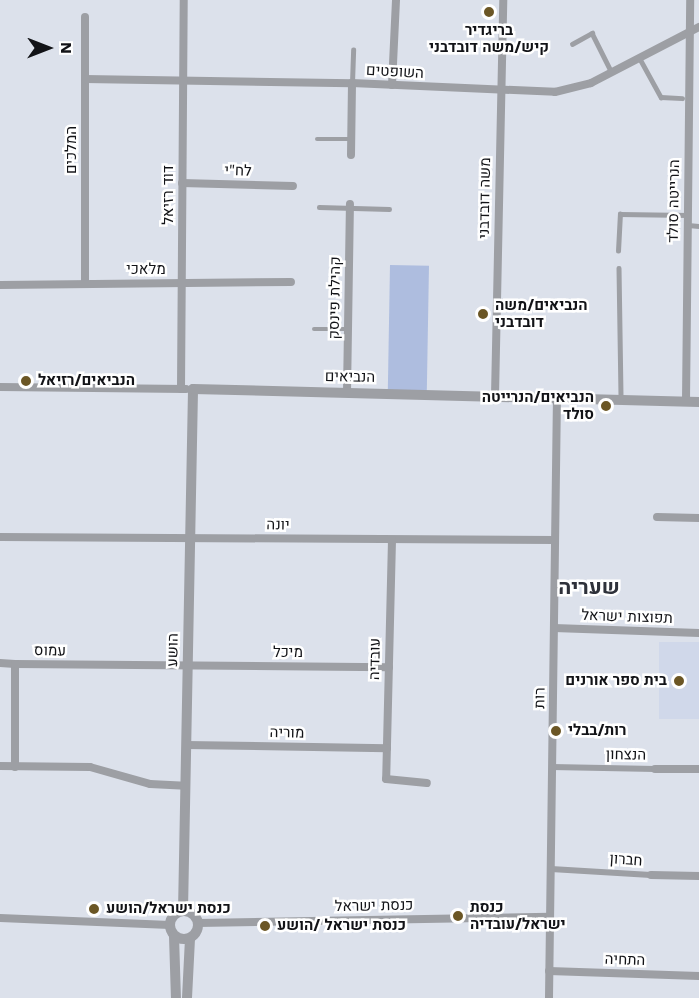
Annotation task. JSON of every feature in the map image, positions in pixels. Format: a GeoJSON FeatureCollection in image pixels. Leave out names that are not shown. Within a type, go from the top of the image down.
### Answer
{"type":"FeatureCollection","features":[{"type":"Feature","properties":{"kind":"street","name":"דוד רזיאל"},"geometry":{"type":"LineString","coordinates":[[181,389],[184,0]]}},
{"type":"Feature","properties":{"kind":"street"},"geometry":{"type":"LineString","coordinates":[[393,85],[396,0]]}},
{"type":"Feature","properties":{"kind":"street","name":"משה דובדבני"},"geometry":{"type":"LineString","coordinates":[[495,396],[502,0]]}},
{"type":"Feature","properties":{"kind":"street","name":"הנרייטה סולד"},"geometry":{"type":"LineString","coordinates":[[686,401],[690,0]]}},
{"type":"Feature","properties":{"kind":"street","name":"המלכים"},"geometry":{"type":"LineString","coordinates":[[85,17],[85,284]]}},
{"type":"Feature","properties":{"kind":"street","name":"השופטים"},"geometry":{"type":"LineString","coordinates":[[85,79],[183,78],[352,83],[501,92],[577,89],[699,27]]}},
{"type":"Feature","properties":{"kind":"street"},"geometry":{"type":"LineString","coordinates":[[351,155],[352,83]]}},
{"type":"Feature","properties":{"kind":"street"},"geometry":{"type":"LineString","coordinates":[[688,181],[699,176]]}},
{"type":"Feature","properties":{"kind":"street","name":"לח\"י"},"geometry":{"type":"LineString","coordinates":[[182,183],[293,186]]}},
{"type":"Feature","properties":{"kind":"street","name":"קהילת פינסק"},"geometry":{"type":"LineString","coordinates":[[346,392],[350,206]]}},
{"type":"Feature","properties":{"kind":"street","name":"מלאכי"},"geometry":{"type":"LineString","coordinates":[[0,285],[291,282]]}},
{"type":"Feature","properties":{"kind":"street","name":"הנביאים"},"geometry":{"type":"LineString","coordinates":[[0,387],[346,392],[699,402]]}},
{"type":"Feature","properties":{"kind":"street","name":"הושע"},"geometry":{"type":"LineString","coordinates":[[183,911],[193,389]]}},
{"type":"Feature","properties":{"kind":"street","name":"רות"},"geometry":{"type":"LineString","coordinates":[[549,998],[557,398]]}},
{"type":"Feature","properties":{"kind":"street"},"geometry":{"type":"LineString","coordinates":[[657,517],[699,518]]}},
{"type":"Feature","properties":{"kind":"street","name":"יונה"},"geometry":{"type":"LineString","coordinates":[[0,537],[555,540]]}},
{"type":"Feature","properties":{"kind":"street","name":"עובדיה"},"geometry":{"type":"LineString","coordinates":[[392,540],[386,779],[427,783]]}},
{"type":"Feature","properties":{"kind":"street","name":"תפוצות ישראל"},"geometry":{"type":"LineString","coordinates":[[554,628],[699,633]]}},
{"type":"Feature","properties":{"kind":"street"},"geometry":{"type":"LineString","coordinates":[[0,663],[15,664]]}},
{"type":"Feature","properties":{"kind":"street","name":"עמוס"},"geometry":{"type":"LineString","coordinates":[[15,767],[15,664],[188,666]]}},
{"type":"Feature","properties":{"kind":"street","name":"מיכל"},"geometry":{"type":"LineString","coordinates":[[188,666],[389,667]]}},
{"type":"Feature","properties":{"kind":"street","name":"מוריה"},"geometry":{"type":"LineString","coordinates":[[186,745],[387,748]]}},
{"type":"Feature","properties":{"kind":"street"},"geometry":{"type":"LineString","coordinates":[[0,766],[90,767],[150,784],[185,786]]}},
{"type":"Feature","properties":{"kind":"street","name":"הנצחון"},"geometry":{"type":"LineString","coordinates":[[552,767],[699,769]]}},
{"type":"Feature","properties":{"kind":"street","name":"חברון"},"geometry":{"type":"LineString","coordinates":[[551,868],[699,876]]}},
{"type":"Feature","properties":{"kind":"street"},"geometry":{"type":"LineString","coordinates":[[176,998],[172,930],[175,914],[183,911],[191,913],[198,923],[190,938],[187,998]]}},
{"type":"Feature","properties":{"kind":"street","name":"כנסת ישראל"},"geometry":{"type":"LineString","coordinates":[[198,923],[550,917]]}},
{"type":"Feature","properties":{"kind":"street"},"geometry":{"type":"LineString","coordinates":[[0,918],[172,930],[190,938]]}},
{"type":"Feature","properties":{"kind":"street","name":"התחיה"},"geometry":{"type":"LineString","coordinates":[[549,971],[699,976]]}},
{"type":"Feature","properties":{"kind":"lane"},"geometry":{"type":"LineString","coordinates":[[572,44],[592,33],[611,71]]}},
{"type":"Feature","properties":{"kind":"lane"},"geometry":{"type":"LineString","coordinates":[[352,83],[353,50]]}},
{"type":"Feature","properties":{"kind":"lane"},"geometry":{"type":"LineString","coordinates":[[639,57],[661,97],[682,98]]}},
{"type":"Feature","properties":{"kind":"lane"},"geometry":{"type":"LineString","coordinates":[[317,139],[351,139]]}},
{"type":"Feature","properties":{"kind":"lane"},"geometry":{"type":"LineString","coordinates":[[319,207],[350,206],[389,209]]}},
{"type":"Feature","properties":{"kind":"lane"},"geometry":{"type":"LineString","coordinates":[[618,252],[620,214],[688,215]]}},
{"type":"Feature","properties":{"kind":"lane"},"geometry":{"type":"LineString","coordinates":[[688,225],[699,226]]}},
{"type":"Feature","properties":{"kind":"lane"},"geometry":{"type":"LineString","coordinates":[[620,268],[621,399]]}},
{"type":"Feature","properties":{"kind":"lane"},"geometry":{"type":"LineString","coordinates":[[314,329],[348,329]]}},
{"type":"Feature","properties":{"kind":"shaded area"},"geometry":{"type":"Polygon","coordinates":[[[390,265],[429,266],[427,394],[388,393],[390,265]]]}},
{"type":"Feature","properties":{"kind":"shaded area","name":"בית ספר אורנים"},"geometry":{"type":"Polygon","coordinates":[[[659,642],[699,642],[699,719],[659,719],[659,642]]]}},
{"type":"Feature","properties":{"kind":"place","name":"בריגדיר קיש/משה דובדבני"},"geometry":{"type":"Point","coordinates":[489,12]}},
{"type":"Feature","properties":{"kind":"place","name":"הנביאים/משה דובדבני"},"geometry":{"type":"Point","coordinates":[483,314]}},
{"type":"Feature","properties":{"kind":"place","name":"הנביאים/רזיאל"},"geometry":{"type":"Point","coordinates":[26,381]}},
{"type":"Feature","properties":{"kind":"place","name":"הנביאים/הנרייטה סולד"},"geometry":{"type":"Point","coordinates":[606,406]}},
{"type":"Feature","properties":{"kind":"place","name":"בית ספר אורנים"},"geometry":{"type":"Point","coordinates":[679,681]}},
{"type":"Feature","properties":{"kind":"place","name":"רות/בבלי"},"geometry":{"type":"Point","coordinates":[556,731]}},
{"type":"Feature","properties":{"kind":"place","name":"כנסת ישראל/הושע"},"geometry":{"type":"Point","coordinates":[94,909]}},
{"type":"Feature","properties":{"kind":"place","name":"כנסת ישראל/עובדיה"},"geometry":{"type":"Point","coordinates":[458,916]}},
{"type":"Feature","properties":{"kind":"place","name":"כנסת ישראל /הושע"},"geometry":{"type":"Point","coordinates":[265,926]}},
{"type":"Feature","properties":{"kind":"district","name":"שעריה"},"geometry":{"type":"Point","coordinates":[589,587]}}]}
